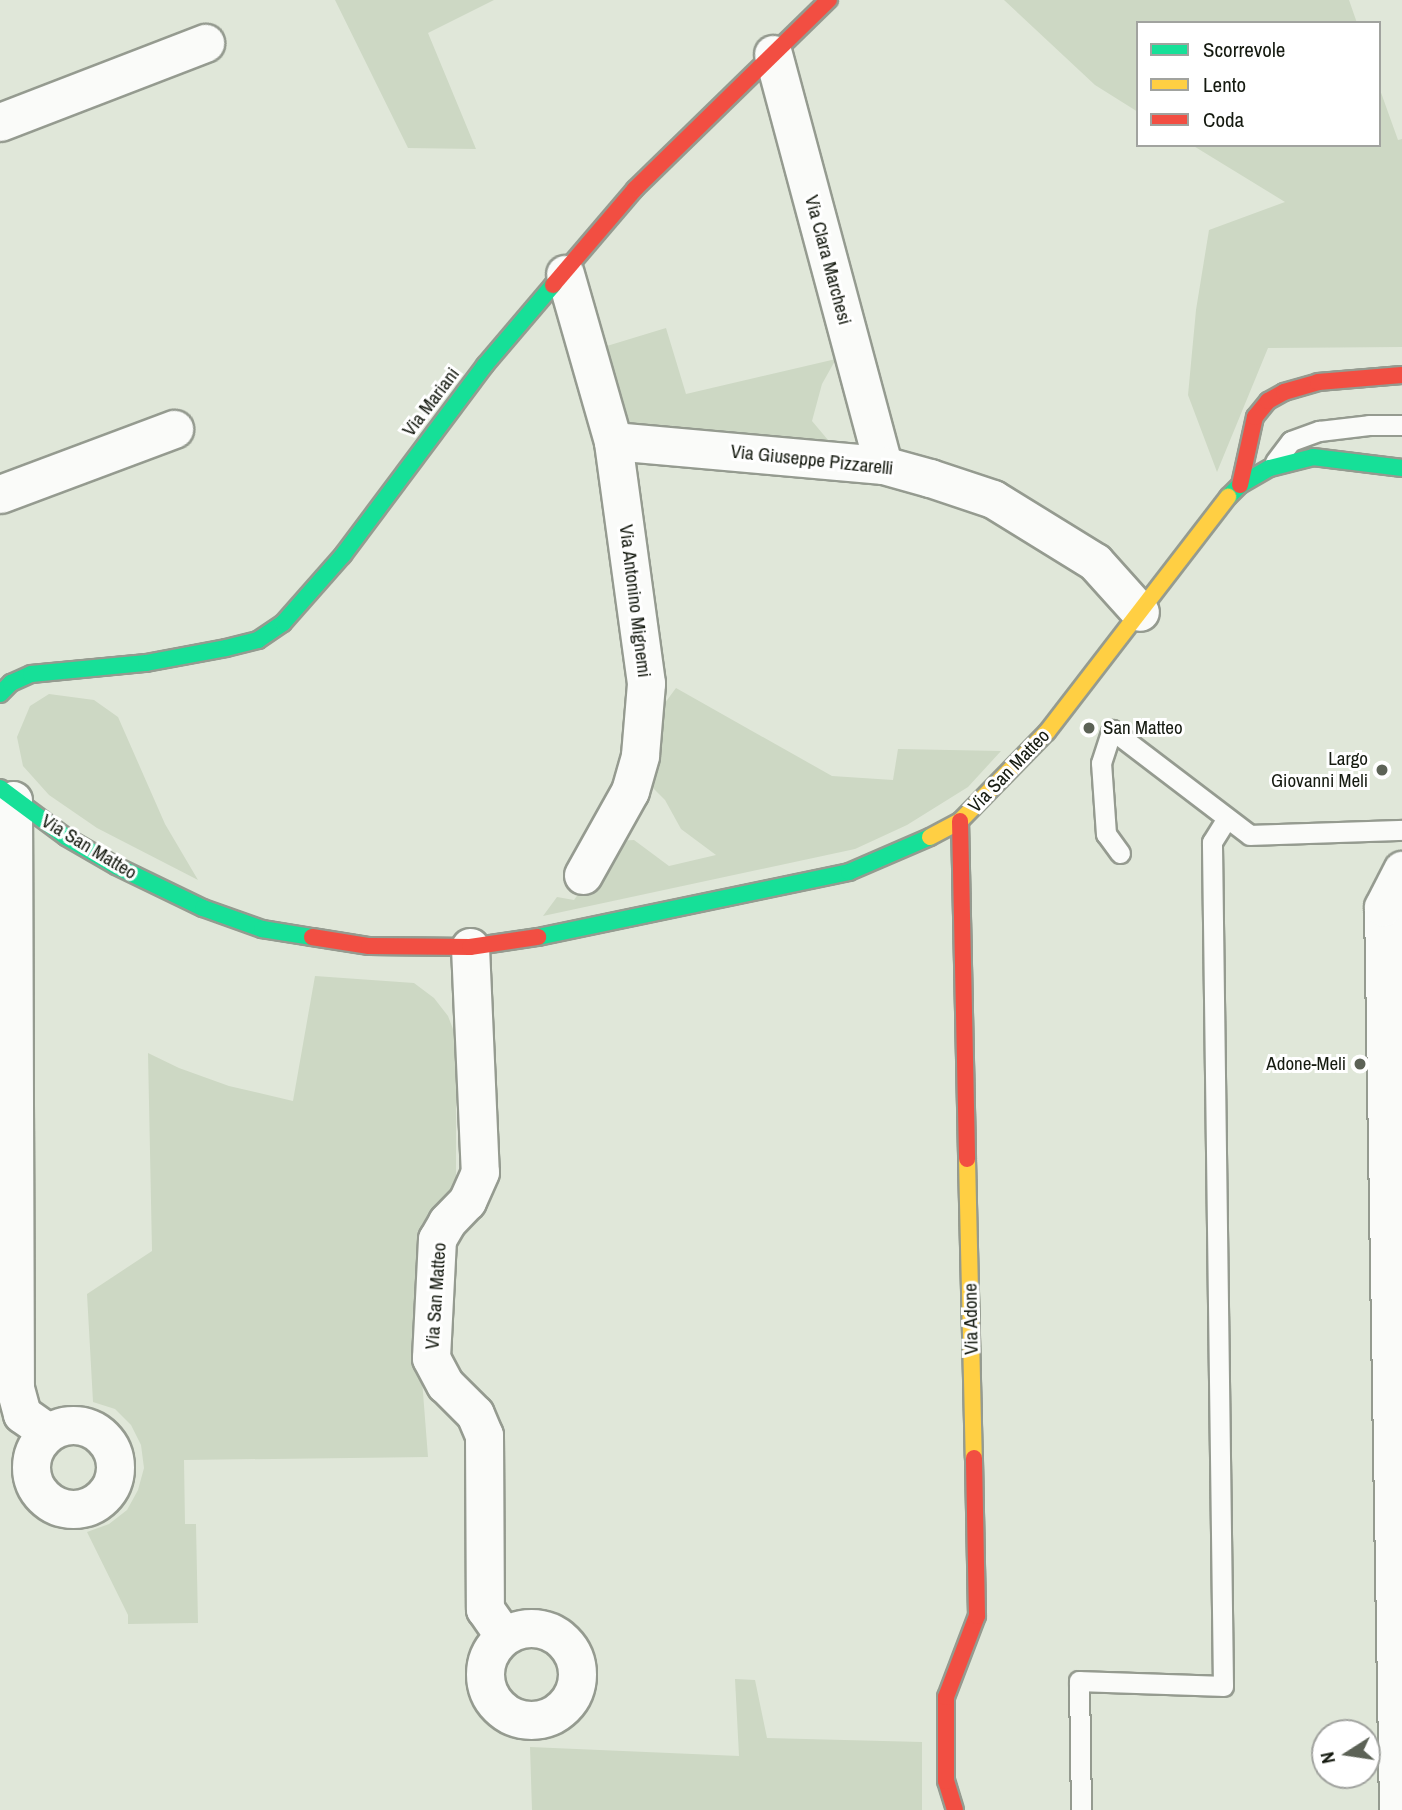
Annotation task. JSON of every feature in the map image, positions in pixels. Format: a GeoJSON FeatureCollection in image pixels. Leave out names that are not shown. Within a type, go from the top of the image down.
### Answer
{"type":"FeatureCollection","features":[{"type":"Feature","properties":{"kind":"street","name":"Via Mariani"},"geometry":{"type":"LineString","coordinates":[[0,694],[11,683],[31,674],[146,663],[226,648],[258,640],[283,623],[343,555],[485,365],[635,189],[829,0]]}},
{"type":"Feature","properties":{"kind":"street"},"geometry":{"type":"LineString","coordinates":[[0,122],[205,43]]}},
{"type":"Feature","properties":{"kind":"street","name":"Via Clara Marchesi"},"geometry":{"type":"LineString","coordinates":[[773,54],[883,465]]}},
{"type":"Feature","properties":{"kind":"street"},"geometry":{"type":"LineString","coordinates":[[565,274],[613,441]]}},
{"type":"Feature","properties":{"kind":"street"},"geometry":{"type":"LineString","coordinates":[[1240,485],[1255,417],[1268,401],[1284,392],[1318,382],[1363,376],[1402,375]]}},
{"type":"Feature","properties":{"kind":"street"},"geometry":{"type":"LineString","coordinates":[[0,494],[174,429]]}},
{"type":"Feature","properties":{"kind":"street","name":"Via Giuseppe Pizzarelli"},"geometry":{"type":"LineString","coordinates":[[613,441],[883,465],[993,499],[1095,562],[1140,612]]}},
{"type":"Feature","properties":{"kind":"street","name":"Via Antonino Mignemi"},"geometry":{"type":"LineString","coordinates":[[583,874],[631,791],[640,755],[646,683],[613,441]]}},
{"type":"Feature","properties":{"kind":"street","name":"Via San Matteo"},"geometry":{"type":"LineString","coordinates":[[6,794],[116,866],[203,908],[261,929],[369,946],[470,947],[677,910],[849,872],[911,848],[960,821],[992,792],[1047,732],[1218,507],[1240,485],[1270,467],[1313,457],[1402,468]]}},
{"type":"Feature","properties":{"kind":"street"},"geometry":{"type":"LineString","coordinates":[[6,794],[15,1388],[22,1414],[48,1432]]}},
{"type":"Feature","properties":{"kind":"street","name":"Via Adone"},"geometry":{"type":"LineString","coordinates":[[955,1810],[946,1781],[946,1697],[977,1616],[960,821]]}},
{"type":"Feature","properties":{"kind":"street"},"geometry":{"type":"LineString","coordinates":[[1398,1810],[1394,1112],[1383,907],[1399,876]]}},
{"type":"Feature","properties":{"kind":"street","name":"Via San Matteo"},"geometry":{"type":"LineString","coordinates":[[470,947],[480,1171],[467,1201],[447,1222],[437,1239],[432,1358],[445,1384],[475,1414],[484,1435],[485,1609],[504,1636]]}},
{"type":"Feature","properties":{"kind":"lane"},"geometry":{"type":"LineString","coordinates":[[1270,467],[1291,441],[1319,431],[1369,425],[1402,425]]}},
{"type":"Feature","properties":{"kind":"lane"},"geometry":{"type":"LineString","coordinates":[[1120,853],[1106,834],[1101,763],[1112,730],[1250,835],[1402,830]]}},
{"type":"Feature","properties":{"kind":"lane"},"geometry":{"type":"LineString","coordinates":[[1081,1810],[1079,1682],[1223,1686],[1212,842],[1227,818]]}},
{"type":"Feature","properties":{"kind":"green space"},"geometry":{"type":"Polygon","coordinates":[[[335,0],[494,0],[428,33],[476,149],[408,148],[335,0]]]}},
{"type":"Feature","properties":{"kind":"green space"},"geometry":{"type":"Polygon","coordinates":[[[1004,0],[1349,0],[1356,21],[1136,21],[1136,111],[1095,85],[1004,0]]]}},
{"type":"Feature","properties":{"kind":"green space"},"geometry":{"type":"Polygon","coordinates":[[[1381,93],[1398,140],[1402,139],[1402,347],[1268,348],[1217,472],[1188,395],[1196,310],[1209,230],[1285,202],[1195,147],[1381,147],[1381,93]]]}},
{"type":"Feature","properties":{"kind":"green space"},"geometry":{"type":"Polygon","coordinates":[[[666,328],[686,394],[836,359],[822,384],[812,421],[828,440],[827,448],[643,432],[622,422],[597,349],[666,328]]]}},
{"type":"Feature","properties":{"kind":"green space"},"geometry":{"type":"Polygon","coordinates":[[[676,688],[832,776],[893,780],[898,749],[1001,751],[968,787],[907,825],[855,849],[543,916],[557,897],[574,900],[616,841],[634,840],[669,866],[716,855],[681,829],[665,800],[651,786],[651,751],[656,715],[676,688]]]}},
{"type":"Feature","properties":{"kind":"green space"},"geometry":{"type":"Polygon","coordinates":[[[49,694],[94,700],[118,717],[165,824],[198,880],[97,828],[49,795],[23,766],[17,737],[30,706],[49,694]]]}},
{"type":"Feature","properties":{"kind":"green space"},"geometry":{"type":"Polygon","coordinates":[[[315,976],[414,983],[434,998],[448,1016],[456,1037],[456,1192],[418,1232],[417,1315],[428,1457],[184,1460],[185,1524],[196,1524],[198,1623],[128,1624],[128,1615],[87,1532],[109,1524],[127,1510],[138,1490],[144,1468],[141,1445],[131,1425],[115,1409],[93,1402],[87,1294],[152,1251],[148,1053],[179,1068],[229,1086],[293,1101],[315,976]]]}},
{"type":"Feature","properties":{"kind":"green space"},"geometry":{"type":"Polygon","coordinates":[[[735,1679],[755,1680],[767,1738],[922,1742],[922,1810],[532,1810],[530,1747],[739,1756],[735,1679]]]}},
{"type":"Feature","properties":{"kind":"traffic: fast"},"geometry":{"type":"LineString","coordinates":[[0,694],[11,683],[31,674],[146,663],[226,648],[258,640],[283,623],[343,555],[485,365],[553,285]]}},
{"type":"Feature","properties":{"kind":"traffic: fast"},"geometry":{"type":"LineString","coordinates":[[1228,497],[1240,485],[1270,468],[1313,457],[1402,468]]}},
{"type":"Feature","properties":{"kind":"traffic: fast"},"geometry":{"type":"LineString","coordinates":[[0,788],[66,837],[116,866],[203,908],[262,929],[312,937]]}},
{"type":"Feature","properties":{"kind":"traffic: fast"},"geometry":{"type":"LineString","coordinates":[[538,937],[849,872],[930,837]]}},
{"type":"Feature","properties":{"kind":"traffic: slow"},"geometry":{"type":"LineString","coordinates":[[930,837],[960,821],[1047,732],[1228,497]]}},
{"type":"Feature","properties":{"kind":"traffic: slow"},"geometry":{"type":"LineString","coordinates":[[967,1159],[974,1458]]}},
{"type":"Feature","properties":{"kind":"traffic: jam"},"geometry":{"type":"LineString","coordinates":[[553,285],[635,189],[829,0]]}},
{"type":"Feature","properties":{"kind":"traffic: jam"},"geometry":{"type":"LineString","coordinates":[[1240,485],[1255,417],[1268,401],[1284,392],[1318,382],[1402,375]]}},
{"type":"Feature","properties":{"kind":"traffic: jam"},"geometry":{"type":"LineString","coordinates":[[960,821],[967,1159]]}},
{"type":"Feature","properties":{"kind":"traffic: jam"},"geometry":{"type":"LineString","coordinates":[[312,937],[369,946],[470,947],[538,937]]}},
{"type":"Feature","properties":{"kind":"traffic: jam"},"geometry":{"type":"LineString","coordinates":[[955,1810],[946,1781],[946,1697],[977,1616],[974,1458]]}},
{"type":"Feature","properties":{"kind":"place","name":"San Matteo"},"geometry":{"type":"Point","coordinates":[1089,728]}},
{"type":"Feature","properties":{"kind":"place","name":"Largo Giovanni Meli"},"geometry":{"type":"Point","coordinates":[1382,770]}},
{"type":"Feature","properties":{"kind":"place","name":"Adone-Meli"},"geometry":{"type":"Point","coordinates":[1360,1064]}}]}
